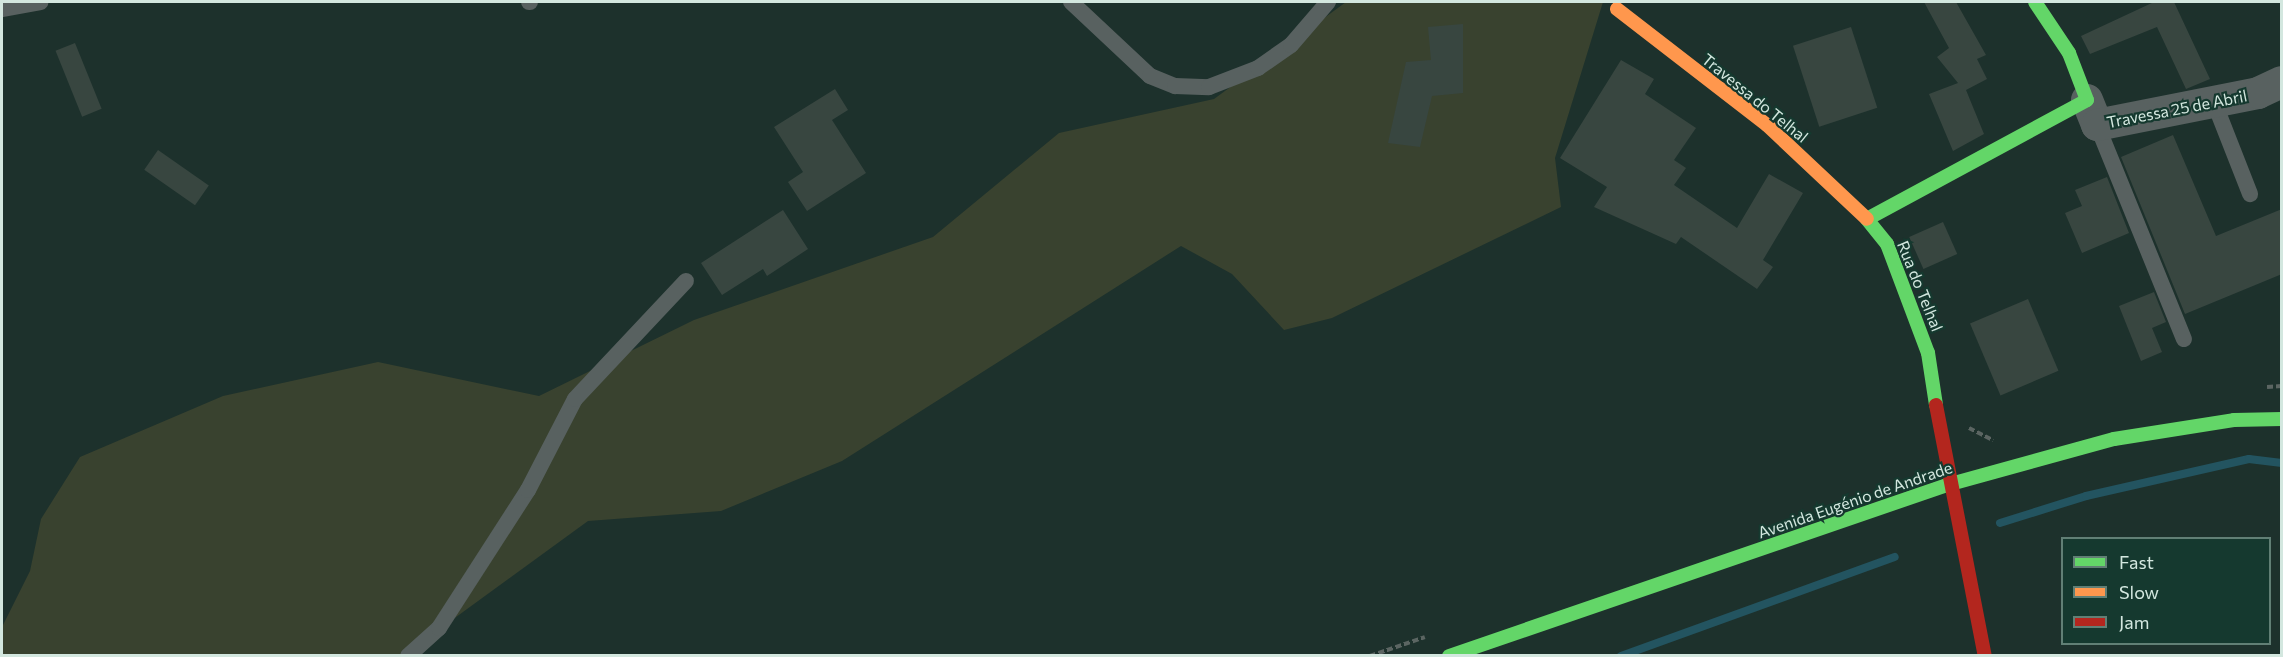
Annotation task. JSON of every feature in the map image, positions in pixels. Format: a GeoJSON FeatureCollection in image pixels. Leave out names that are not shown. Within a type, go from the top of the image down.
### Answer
{"type":"FeatureCollection","features":[{"type":"Feature","properties":{"kind":"street"},"geometry":{"type":"LineString","coordinates":[[1868,219],[2092,113],[2069,53],[2035,2]]}},
{"type":"Feature","properties":{"kind":"street","name":"Travessa do Telhal"},"geometry":{"type":"LineString","coordinates":[[1617,9],[1767,125],[1868,219]]}},
{"type":"Feature","properties":{"kind":"street","name":"Travessa 25 de Abril"},"geometry":{"type":"LineString","coordinates":[[2092,113],[2214,102],[2282,82]]}},
{"type":"Feature","properties":{"kind":"street","name":"Rua do Telhal"},"geometry":{"type":"LineString","coordinates":[[1868,219],[1887,244],[1928,353],[1947,485],[1985,656]]}},
{"type":"Feature","properties":{"kind":"street","name":"Avenida Eugénio de Andrade"},"geometry":{"type":"LineString","coordinates":[[1449,656],[1947,485],[2114,439],[2234,420],[2282,418]]}},
{"type":"Feature","properties":{"kind":"lane"},"geometry":{"type":"LineString","coordinates":[[2,9],[40,2]]}},
{"type":"Feature","properties":{"kind":"lane"},"geometry":{"type":"LineString","coordinates":[[1071,2],[1150,76],[1175,86],[1209,87],[1258,68],[1292,45],[1328,2]]}},
{"type":"Feature","properties":{"kind":"lane"},"geometry":{"type":"LineString","coordinates":[[2214,102],[2250,194]]}},
{"type":"Feature","properties":{"kind":"lane"},"geometry":{"type":"LineString","coordinates":[[2092,113],[2184,339]]}},
{"type":"Feature","properties":{"kind":"lane"},"geometry":{"type":"LineString","coordinates":[[408,656],[439,628],[528,490],[575,399],[686,281]]}},
{"type":"Feature","properties":{"kind":"green space"},"geometry":{"type":"Polygon","coordinates":[[[1346,2],[1603,2],[1555,158],[1561,207],[1332,318],[1284,330],[1232,274],[1181,246],[842,461],[721,511],[588,521],[404,655],[2,655],[2,627],[30,571],[41,519],[80,457],[223,396],[378,362],[539,396],[694,320],[933,237],[1059,133],[1214,99],[1346,2]]]}},
{"type":"Feature","properties":{"kind":"building"},"geometry":{"type":"Polygon","coordinates":[[[1924,2],[1956,2],[1986,55],[1977,59],[1987,79],[1966,90],[1984,134],[1953,151],[1929,94],[1958,83],[1937,57],[1949,48],[1924,2]]]}},
{"type":"Feature","properties":{"kind":"building"},"geometry":{"type":"Polygon","coordinates":[[[2154,2],[2174,2],[2210,79],[2186,89],[2157,27],[2090,54],[2081,36],[2154,2]]]}},
{"type":"Feature","properties":{"kind":"building"},"geometry":{"type":"Polygon","coordinates":[[[1463,24],[1463,93],[1432,96],[1420,147],[1388,143],[1406,62],[1431,60],[1428,27],[1463,24]]]}},
{"type":"Feature","properties":{"kind":"building"},"geometry":{"type":"Polygon","coordinates":[[[1851,27],[1877,108],[1819,127],[1793,46],[1851,27]]]}},
{"type":"Feature","properties":{"kind":"building"},"geometry":{"type":"Polygon","coordinates":[[[75,43],[102,109],[82,117],[56,51],[75,43]]]}},
{"type":"Feature","properties":{"kind":"building"},"geometry":{"type":"Polygon","coordinates":[[[1621,60],[1654,79],[1645,94],[1696,128],[1674,160],[1686,168],[1674,185],[1737,228],[1769,174],[1803,193],[1763,260],[1773,267],[1757,289],[1681,237],[1676,244],[1594,207],[1607,187],[1560,158],[1621,60]]]}},
{"type":"Feature","properties":{"kind":"building"},"geometry":{"type":"Polygon","coordinates":[[[835,89],[848,110],[832,120],[866,173],[807,211],[788,182],[803,172],[774,127],[835,89]]]}},
{"type":"Feature","properties":{"kind":"building"},"geometry":{"type":"Polygon","coordinates":[[[2173,135],[2216,236],[2282,209],[2282,274],[2185,314],[2121,157],[2173,135]]]}},
{"type":"Feature","properties":{"kind":"building"},"geometry":{"type":"Polygon","coordinates":[[[158,150],[209,186],[195,205],[144,170],[158,150]]]}},
{"type":"Feature","properties":{"kind":"building"},"geometry":{"type":"Polygon","coordinates":[[[2107,177],[2129,233],[2082,253],[2065,213],[2082,206],[2075,190],[2107,177]]]}},
{"type":"Feature","properties":{"kind":"building"},"geometry":{"type":"Polygon","coordinates":[[[783,210],[808,249],[767,276],[763,269],[722,295],[701,263],[783,210]]]}},
{"type":"Feature","properties":{"kind":"building"},"geometry":{"type":"Polygon","coordinates":[[[1943,222],[1957,254],[1923,269],[1909,237],[1943,222]]]}},
{"type":"Feature","properties":{"kind":"building"},"geometry":{"type":"Polygon","coordinates":[[[2154,292],[2166,322],[2152,328],[2162,352],[2141,361],[2119,306],[2154,292]]]}},
{"type":"Feature","properties":{"kind":"building"},"geometry":{"type":"Polygon","coordinates":[[[2028,299],[2058,371],[2000,395],[1970,324],[2028,299]]]}},
{"type":"Feature","properties":{"kind":"waterway"},"geometry":{"type":"LineString","coordinates":[[2000,523],[2086,496],[2249,459],[2282,463]]}},
{"type":"Feature","properties":{"kind":"waterway"},"geometry":{"type":"LineString","coordinates":[[1621,656],[1895,557]]}},
{"type":"Feature","properties":{"kind":"traffic: fast"},"geometry":{"type":"LineString","coordinates":[[1936,405],[1928,353],[1887,244],[1867,219],[2087,100],[2069,53],[2035,2]]}},
{"type":"Feature","properties":{"kind":"traffic: fast"},"geometry":{"type":"LineString","coordinates":[[1449,656],[1947,485],[2114,439],[2234,420],[2282,419]]}},
{"type":"Feature","properties":{"kind":"traffic: slow"},"geometry":{"type":"LineString","coordinates":[[1617,9],[1767,125],[1867,219]]}},
{"type":"Feature","properties":{"kind":"traffic: jam"},"geometry":{"type":"LineString","coordinates":[[1936,405],[1985,656]]}}]}
